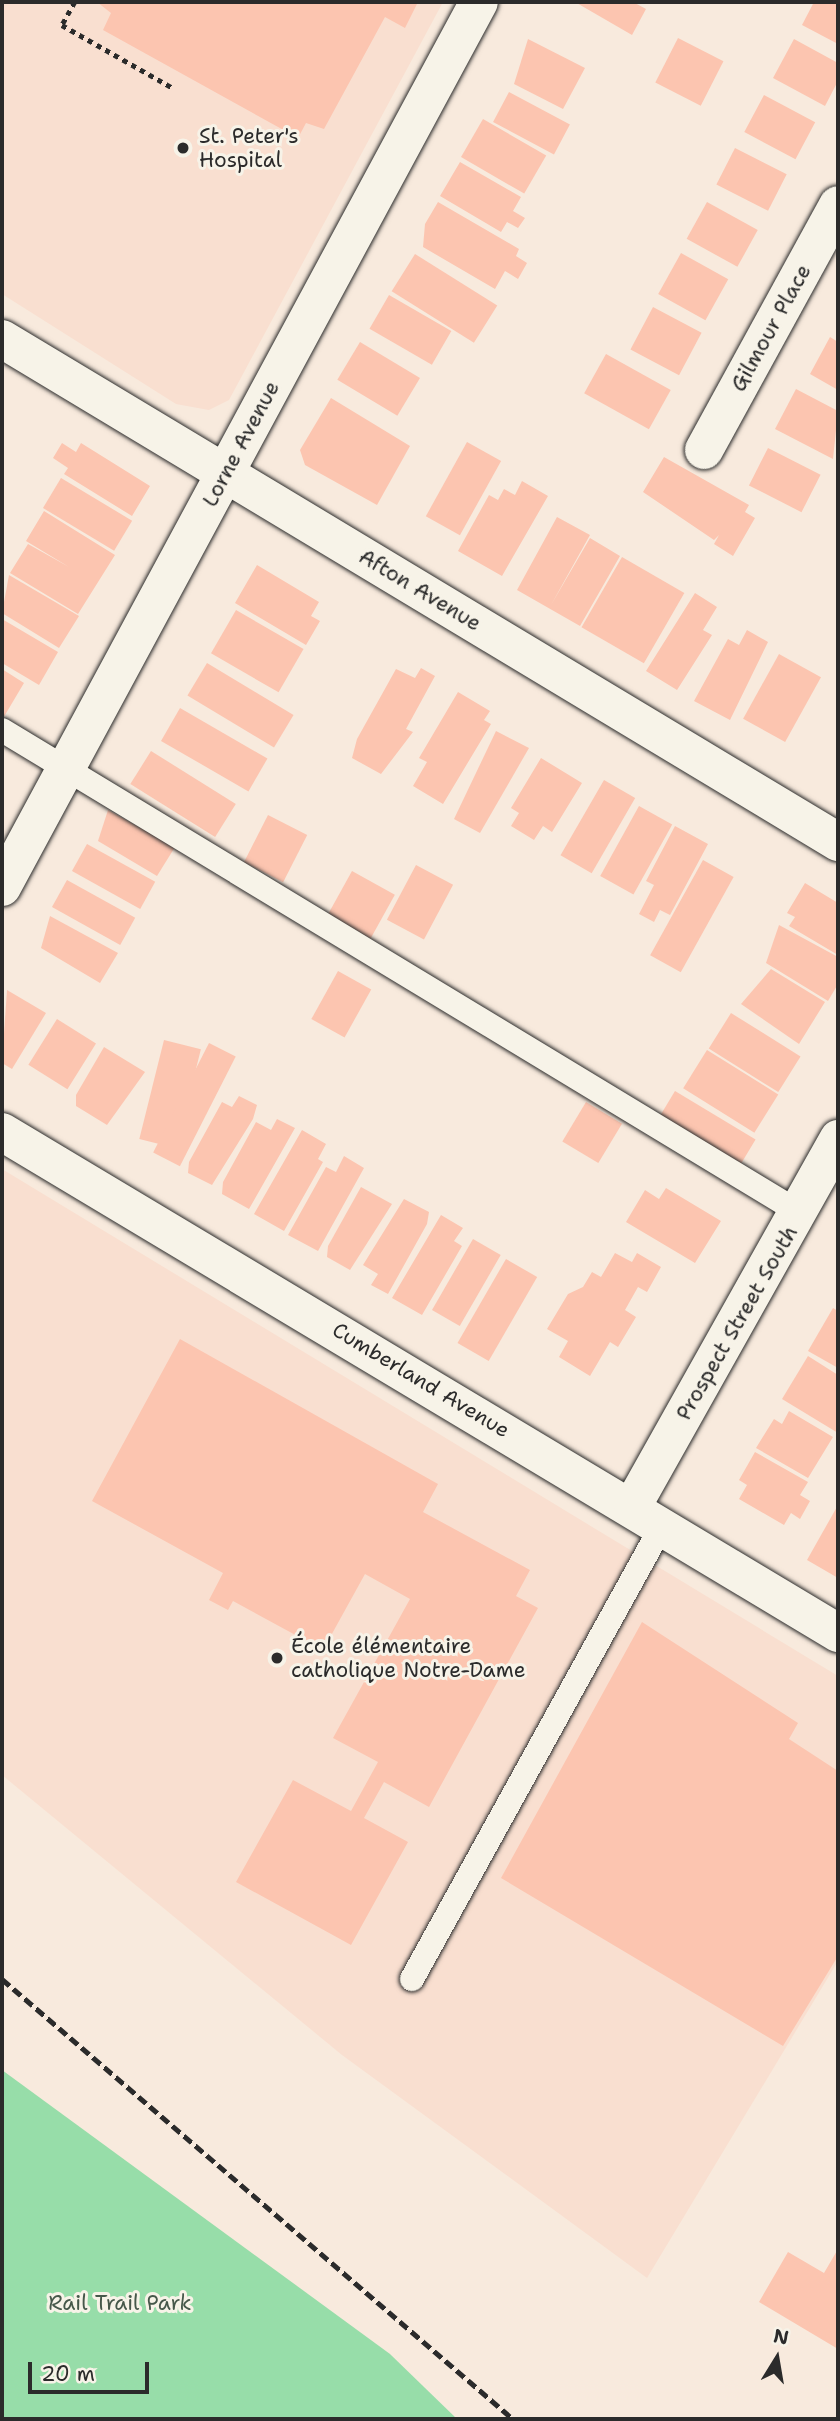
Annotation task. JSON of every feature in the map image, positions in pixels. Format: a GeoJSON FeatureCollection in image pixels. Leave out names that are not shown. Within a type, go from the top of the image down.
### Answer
{"type":"FeatureCollection","features":[{"type":"Feature","properties":{"kind":"street","name":"Lorne Avenue"},"geometry":{"type":"LineString","coordinates":[[2,887],[480,2]]}},
{"type":"Feature","properties":{"kind":"street","name":"Gilmour Place"},"geometry":{"type":"LineString","coordinates":[[704,450],[838,205]]}},
{"type":"Feature","properties":{"kind":"street","name":"Afton Avenue"},"geometry":{"type":"LineString","coordinates":[[2,339],[838,842]]}},
{"type":"Feature","properties":{"kind":"street","name":"Cumberland Avenue"},"geometry":{"type":"LineString","coordinates":[[2,1132],[648,1515],[838,1633]]}},
{"type":"Feature","properties":{"kind":"street","name":"Prospect Street South"},"geometry":{"type":"LineString","coordinates":[[648,1515],[838,1139]]}},
{"type":"Feature","properties":{"kind":"lane"},"geometry":{"type":"LineString","coordinates":[[2,730],[800,1213]]}},
{"type":"Feature","properties":{"kind":"lane"},"geometry":{"type":"LineString","coordinates":[[412,1979],[648,1515]]}},
{"type":"Feature","properties":{"kind":"path"},"geometry":{"type":"LineString","coordinates":[[75,2],[62,25],[173,88]]}},
{"type":"Feature","properties":{"kind":"shaded area","name":"St. Peter's Hospital"},"geometry":{"type":"Polygon","coordinates":[[[2,2],[443,2],[229,400],[209,410],[176,404],[2,294],[2,2]]]}},
{"type":"Feature","properties":{"kind":"shaded area"},"geometry":{"type":"Polygon","coordinates":[[[2,1169],[838,1676],[838,1961],[647,2278],[342,2055],[2,1775],[2,1169]]]}},
{"type":"Feature","properties":{"kind":"green space","name":"Rail Trail Park"},"geometry":{"type":"Polygon","coordinates":[[[2,2070],[390,2354],[457,2419],[2,2419],[2,2070]]]}},
{"type":"Feature","properties":{"kind":"building"},"geometry":{"type":"Polygon","coordinates":[[[97,2],[418,2],[405,28],[385,17],[324,129],[306,123],[298,138],[103,30],[111,13],[97,2]]]}},
{"type":"Feature","properties":{"kind":"building"},"geometry":{"type":"Polygon","coordinates":[[[575,2],[633,2],[646,9],[632,35],[575,2]]]}},
{"type":"Feature","properties":{"kind":"building"},"geometry":{"type":"Polygon","coordinates":[[[814,2],[838,2],[838,44],[802,25],[814,2]]]}},
{"type":"Feature","properties":{"kind":"building"},"geometry":{"type":"Polygon","coordinates":[[[678,38],[723,61],[701,106],[655,83],[678,38]]]}},
{"type":"Feature","properties":{"kind":"building"},"geometry":{"type":"Polygon","coordinates":[[[528,39],[585,68],[563,109],[514,84],[528,39]]]}},
{"type":"Feature","properties":{"kind":"building"},"geometry":{"type":"Polygon","coordinates":[[[794,39],[838,63],[838,81],[825,106],[773,78],[794,39]]]}},
{"type":"Feature","properties":{"kind":"building"},"geometry":{"type":"Polygon","coordinates":[[[509,92],[570,124],[554,154],[493,122],[509,92]]]}},
{"type":"Feature","properties":{"kind":"building"},"geometry":{"type":"Polygon","coordinates":[[[764,95],[815,122],[795,159],[744,132],[764,95]]]}},
{"type":"Feature","properties":{"kind":"building"},"geometry":{"type":"Polygon","coordinates":[[[483,119],[546,156],[524,194],[461,157],[483,119]]]}},
{"type":"Feature","properties":{"kind":"building"},"geometry":{"type":"Polygon","coordinates":[[[735,148],[787,174],[768,211],[716,185],[735,148]]]}},
{"type":"Feature","properties":{"kind":"building"},"geometry":{"type":"Polygon","coordinates":[[[460,162],[521,197],[513,211],[525,218],[518,228],[507,222],[501,232],[440,196],[460,162]]]}},
{"type":"Feature","properties":{"kind":"building"},"geometry":{"type":"Polygon","coordinates":[[[438,202],[519,249],[516,256],[527,263],[518,279],[505,271],[495,289],[423,247],[425,224],[438,202]]]}},
{"type":"Feature","properties":{"kind":"building"},"geometry":{"type":"Polygon","coordinates":[[[707,202],[758,230],[737,267],[687,239],[707,202]]]}},
{"type":"Feature","properties":{"kind":"building"},"geometry":{"type":"Polygon","coordinates":[[[681,253],[728,279],[705,320],[658,294],[681,253]]]}},
{"type":"Feature","properties":{"kind":"building"},"geometry":{"type":"Polygon","coordinates":[[[415,254],[497,305],[474,343],[392,291],[415,254]]]}},
{"type":"Feature","properties":{"kind":"building"},"geometry":{"type":"Polygon","coordinates":[[[389,295],[451,331],[432,365],[370,329],[389,295]]]}},
{"type":"Feature","properties":{"kind":"building"},"geometry":{"type":"Polygon","coordinates":[[[653,307],[702,333],[679,375],[630,349],[653,307]]]}},
{"type":"Feature","properties":{"kind":"building"},"geometry":{"type":"Polygon","coordinates":[[[830,337],[838,342],[838,390],[810,374],[830,337]]]}},
{"type":"Feature","properties":{"kind":"building"},"geometry":{"type":"Polygon","coordinates":[[[360,342],[420,378],[397,416],[337,380],[360,342]]]}},
{"type":"Feature","properties":{"kind":"building"},"geometry":{"type":"Polygon","coordinates":[[[606,354],[671,390],[649,429],[584,393],[606,354]]]}},
{"type":"Feature","properties":{"kind":"building"},"geometry":{"type":"Polygon","coordinates":[[[796,389],[838,411],[833,459],[775,429],[796,389]]]}},
{"type":"Feature","properties":{"kind":"building"},"geometry":{"type":"Polygon","coordinates":[[[331,398],[410,446],[377,505],[305,465],[300,450],[331,398]]]}},
{"type":"Feature","properties":{"kind":"building"},"geometry":{"type":"Polygon","coordinates":[[[467,442],[501,461],[460,535],[426,516],[467,442]]]}},
{"type":"Feature","properties":{"kind":"building"},"geometry":{"type":"Polygon","coordinates":[[[62,443],[76,452],[81,443],[150,486],[132,516],[64,474],[68,468],[53,458],[62,443]]]}},
{"type":"Feature","properties":{"kind":"building"},"geometry":{"type":"Polygon","coordinates":[[[768,448],[821,475],[802,512],[749,485],[768,448]]]}},
{"type":"Feature","properties":{"kind":"building"},"geometry":{"type":"Polygon","coordinates":[[[664,457],[749,505],[745,512],[755,518],[733,556],[714,544],[719,535],[714,540],[643,492],[664,457]]]}},
{"type":"Feature","properties":{"kind":"building"},"geometry":{"type":"Polygon","coordinates":[[[61,478],[132,521],[114,551],[43,508],[61,478]]]}},
{"type":"Feature","properties":{"kind":"building"},"geometry":{"type":"Polygon","coordinates":[[[522,481],[548,496],[502,576],[458,551],[489,495],[498,500],[504,489],[515,495],[522,481]]]}},
{"type":"Feature","properties":{"kind":"building"},"geometry":{"type":"Polygon","coordinates":[[[44,511],[115,555],[78,614],[10,573],[28,544],[69,567],[26,541],[44,511]]]}},
{"type":"Feature","properties":{"kind":"building"},"geometry":{"type":"Polygon","coordinates":[[[557,517],[590,535],[551,605],[590,538],[620,556],[580,626],[517,590],[557,517]]]}},
{"type":"Feature","properties":{"kind":"building"},"geometry":{"type":"Polygon","coordinates":[[[622,557],[684,593],[644,663],[582,627],[622,557]]]}},
{"type":"Feature","properties":{"kind":"building"},"geometry":{"type":"Polygon","coordinates":[[[257,565],[319,602],[311,616],[320,621],[306,645],[235,603],[257,565]]]}},
{"type":"Feature","properties":{"kind":"building"},"geometry":{"type":"Polygon","coordinates":[[[9,575],[79,616],[59,648],[2,613],[9,575]]]}},
{"type":"Feature","properties":{"kind":"building"},"geometry":{"type":"Polygon","coordinates":[[[695,593],[717,607],[703,630],[712,635],[677,690],[646,671],[695,593]]]}},
{"type":"Feature","properties":{"kind":"building"},"geometry":{"type":"Polygon","coordinates":[[[236,610],[304,649],[279,692],[211,653],[236,610]]]}},
{"type":"Feature","properties":{"kind":"building"},"geometry":{"type":"Polygon","coordinates":[[[2,619],[58,652],[39,685],[2,663],[2,619]]]}},
{"type":"Feature","properties":{"kind":"building"},"geometry":{"type":"Polygon","coordinates":[[[747,630],[768,642],[730,720],[694,701],[728,639],[739,645],[747,630]]]}},
{"type":"Feature","properties":{"kind":"building"},"geometry":{"type":"Polygon","coordinates":[[[779,654],[821,677],[785,742],[743,719],[779,654]]]}},
{"type":"Feature","properties":{"kind":"building"},"geometry":{"type":"Polygon","coordinates":[[[207,663],[294,715],[274,748],[187,696],[207,663]]]}},
{"type":"Feature","properties":{"kind":"building"},"geometry":{"type":"Polygon","coordinates":[[[421,668],[435,676],[406,729],[413,732],[381,774],[352,758],[357,739],[396,669],[415,678],[421,668]]]}},
{"type":"Feature","properties":{"kind":"building"},"geometry":{"type":"Polygon","coordinates":[[[2,669],[24,683],[2,720],[2,669]]]}},
{"type":"Feature","properties":{"kind":"building"},"geometry":{"type":"Polygon","coordinates":[[[458,692],[490,711],[484,720],[491,724],[443,804],[413,786],[427,762],[419,758],[458,692]]]}},
{"type":"Feature","properties":{"kind":"building"},"geometry":{"type":"Polygon","coordinates":[[[180,708],[267,758],[248,791],[161,741],[180,708]]]}},
{"type":"Feature","properties":{"kind":"building"},"geometry":{"type":"Polygon","coordinates":[[[496,731],[529,748],[480,833],[454,819],[496,731]]]}},
{"type":"Feature","properties":{"kind":"building"},"geometry":{"type":"Polygon","coordinates":[[[151,751],[236,804],[215,837],[130,784],[151,751]]]}},
{"type":"Feature","properties":{"kind":"building"},"geometry":{"type":"Polygon","coordinates":[[[541,758],[582,783],[552,832],[543,826],[534,840],[511,826],[519,813],[511,808],[541,758]]]}},
{"type":"Feature","properties":{"kind":"building"},"geometry":{"type":"Polygon","coordinates":[[[604,780],[635,798],[592,873],[560,855],[604,780]]]}},
{"type":"Feature","properties":{"kind":"building"},"geometry":{"type":"Polygon","coordinates":[[[639,806],[672,824],[633,894],[600,876],[639,806]]]}},
{"type":"Feature","properties":{"kind":"building"},"geometry":{"type":"Polygon","coordinates":[[[108,810],[175,847],[157,876],[98,841],[108,810]]]}},
{"type":"Feature","properties":{"kind":"building"},"geometry":{"type":"Polygon","coordinates":[[[268,815],[307,835],[283,882],[244,862],[268,815]]]}},
{"type":"Feature","properties":{"kind":"building"},"geometry":{"type":"Polygon","coordinates":[[[675,826],[708,844],[670,915],[660,910],[654,922],[639,914],[654,885],[646,881],[675,826]]]}},
{"type":"Feature","properties":{"kind":"building"},"geometry":{"type":"Polygon","coordinates":[[[87,844],[155,882],[140,909],[72,871],[87,844]]]}},
{"type":"Feature","properties":{"kind":"building"},"geometry":{"type":"Polygon","coordinates":[[[703,860],[734,877],[681,972],[650,955],[703,860]]]}},
{"type":"Feature","properties":{"kind":"building"},"geometry":{"type":"Polygon","coordinates":[[[416,865],[453,885],[424,939],[387,920],[416,865]]]}},
{"type":"Feature","properties":{"kind":"building"},"geometry":{"type":"Polygon","coordinates":[[[352,871],[395,895],[371,938],[328,915],[352,871]]]}},
{"type":"Feature","properties":{"kind":"building"},"geometry":{"type":"Polygon","coordinates":[[[67,880],[135,918],[120,945],[52,907],[67,880]]]}},
{"type":"Feature","properties":{"kind":"building"},"geometry":{"type":"Polygon","coordinates":[[[805,883],[838,903],[838,955],[789,926],[795,917],[787,913],[805,883]]]}},
{"type":"Feature","properties":{"kind":"building"},"geometry":{"type":"Polygon","coordinates":[[[50,916],[118,953],[100,983],[41,948],[50,916]]]}},
{"type":"Feature","properties":{"kind":"building"},"geometry":{"type":"Polygon","coordinates":[[[779,925],[838,957],[838,984],[828,1001],[766,963],[779,925]]]}},
{"type":"Feature","properties":{"kind":"building"},"geometry":{"type":"Polygon","coordinates":[[[771,969],[825,1002],[799,1044],[741,1004],[771,969]]]}},
{"type":"Feature","properties":{"kind":"building"},"geometry":{"type":"Polygon","coordinates":[[[338,971],[371,989],[345,1038],[311,1019],[338,971]]]}},
{"type":"Feature","properties":{"kind":"building"},"geometry":{"type":"Polygon","coordinates":[[[7,990],[46,1013],[12,1069],[2,1063],[7,990]]]}},
{"type":"Feature","properties":{"kind":"building"},"geometry":{"type":"Polygon","coordinates":[[[731,1013],[801,1056],[778,1092],[709,1049],[731,1013]]]}},
{"type":"Feature","properties":{"kind":"building"},"geometry":{"type":"Polygon","coordinates":[[[57,1019],[96,1043],[67,1089],[28,1065],[57,1019]]]}},
{"type":"Feature","properties":{"kind":"building"},"geometry":{"type":"Polygon","coordinates":[[[164,1040],[201,1049],[176,1148],[139,1139],[164,1040]]]}},
{"type":"Feature","properties":{"kind":"building"},"geometry":{"type":"Polygon","coordinates":[[[209,1043],[236,1057],[180,1166],[153,1153],[209,1043]]]}},
{"type":"Feature","properties":{"kind":"building"},"geometry":{"type":"Polygon","coordinates":[[[104,1047],[145,1072],[107,1125],[76,1106],[76,1095],[104,1047]]]}},
{"type":"Feature","properties":{"kind":"building"},"geometry":{"type":"Polygon","coordinates":[[[707,1050],[778,1095],[754,1133],[683,1088],[707,1050]]]}},
{"type":"Feature","properties":{"kind":"building"},"geometry":{"type":"Polygon","coordinates":[[[675,1091],[756,1139],[739,1168],[658,1119],[675,1091]]]}},
{"type":"Feature","properties":{"kind":"building"},"geometry":{"type":"Polygon","coordinates":[[[239,1096],[257,1105],[253,1119],[212,1185],[188,1173],[189,1162],[222,1102],[232,1107],[239,1096]]]}},
{"type":"Feature","properties":{"kind":"building"},"geometry":{"type":"Polygon","coordinates":[[[586,1102],[622,1124],[598,1163],[562,1141],[586,1102]]]}},
{"type":"Feature","properties":{"kind":"building"},"geometry":{"type":"Polygon","coordinates":[[[277,1119],[295,1128],[249,1209],[222,1194],[223,1182],[256,1122],[271,1130],[277,1119]]]}},
{"type":"Feature","properties":{"kind":"building"},"geometry":{"type":"Polygon","coordinates":[[[302,1130],[326,1144],[318,1159],[323,1162],[284,1231],[254,1214],[302,1130]]]}},
{"type":"Feature","properties":{"kind":"building"},"geometry":{"type":"Polygon","coordinates":[[[344,1156],[364,1168],[318,1251],[288,1235],[326,1167],[336,1172],[344,1156]]]}},
{"type":"Feature","properties":{"kind":"building"},"geometry":{"type":"Polygon","coordinates":[[[361,1187],[392,1204],[350,1270],[327,1257],[328,1246],[361,1187]]]}},
{"type":"Feature","properties":{"kind":"building"},"geometry":{"type":"Polygon","coordinates":[[[666,1188],[721,1221],[695,1263],[626,1222],[645,1190],[659,1199],[666,1188]]]}},
{"type":"Feature","properties":{"kind":"building"},"geometry":{"type":"Polygon","coordinates":[[[404,1199],[429,1212],[427,1224],[388,1294],[371,1285],[378,1274],[363,1265],[404,1199]]]}},
{"type":"Feature","properties":{"kind":"building"},"geometry":{"type":"Polygon","coordinates":[[[441,1215],[463,1228],[454,1241],[462,1246],[422,1315],[392,1298],[441,1215]]]}},
{"type":"Feature","properties":{"kind":"building"},"geometry":{"type":"Polygon","coordinates":[[[473,1239],[501,1255],[460,1326],[432,1310],[473,1239]]]}},
{"type":"Feature","properties":{"kind":"building"},"geometry":{"type":"Polygon","coordinates":[[[615,1253],[632,1262],[637,1253],[661,1267],[647,1292],[638,1287],[625,1310],[636,1317],[618,1347],[610,1342],[590,1376],[559,1357],[568,1341],[547,1329],[568,1294],[583,1287],[592,1272],[601,1277],[615,1253]]]}},
{"type":"Feature","properties":{"kind":"building"},"geometry":{"type":"Polygon","coordinates":[[[506,1259],[537,1277],[489,1361],[457,1343],[506,1259]]]}},
{"type":"Feature","properties":{"kind":"building"},"geometry":{"type":"Polygon","coordinates":[[[833,1308],[838,1311],[838,1368],[808,1351],[833,1308]]]}},
{"type":"Feature","properties":{"kind":"building"},"geometry":{"type":"Polygon","coordinates":[[[180,1339],[438,1484],[423,1512],[530,1570],[516,1596],[538,1608],[429,1807],[384,1782],[364,1818],[408,1842],[351,1945],[236,1882],[293,1780],[351,1811],[378,1762],[333,1738],[410,1599],[365,1574],[323,1650],[233,1601],[228,1610],[209,1600],[223,1573],[92,1501],[180,1339]]]}},
{"type":"Feature","properties":{"kind":"building"},"geometry":{"type":"Polygon","coordinates":[[[808,1356],[838,1375],[838,1433],[782,1399],[808,1356]]]}},
{"type":"Feature","properties":{"kind":"building"},"geometry":{"type":"Polygon","coordinates":[[[789,1411],[833,1437],[808,1478],[756,1448],[774,1419],[782,1424],[789,1411]]]}},
{"type":"Feature","properties":{"kind":"building"},"geometry":{"type":"Polygon","coordinates":[[[755,1452],[808,1482],[800,1495],[810,1501],[800,1519],[791,1513],[784,1525],[739,1499],[747,1485],[739,1480],[755,1452]]]}},
{"type":"Feature","properties":{"kind":"building"},"geometry":{"type":"Polygon","coordinates":[[[838,1505],[838,1578],[807,1560],[838,1505]]]}},
{"type":"Feature","properties":{"kind":"building"},"geometry":{"type":"Polygon","coordinates":[[[642,1622],[798,1723],[789,1739],[838,1771],[838,1956],[783,2046],[501,1878],[642,1622]]]}},
{"type":"Feature","properties":{"kind":"building"},"geometry":{"type":"Polygon","coordinates":[[[838,2249],[838,2349],[759,2302],[788,2252],[824,2273],[838,2249]]]}},
{"type":"Feature","properties":{"kind":"railway"},"geometry":{"type":"LineString","coordinates":[[2,1979],[513,2419]]}},
{"type":"Feature","properties":{"kind":"place","name":"St. Peter's Hospital"},"geometry":{"type":"Point","coordinates":[183,148]}},
{"type":"Feature","properties":{"kind":"place","name":"École élémentaire catholique Notre-Dame"},"geometry":{"type":"Point","coordinates":[277,1658]}}]}
